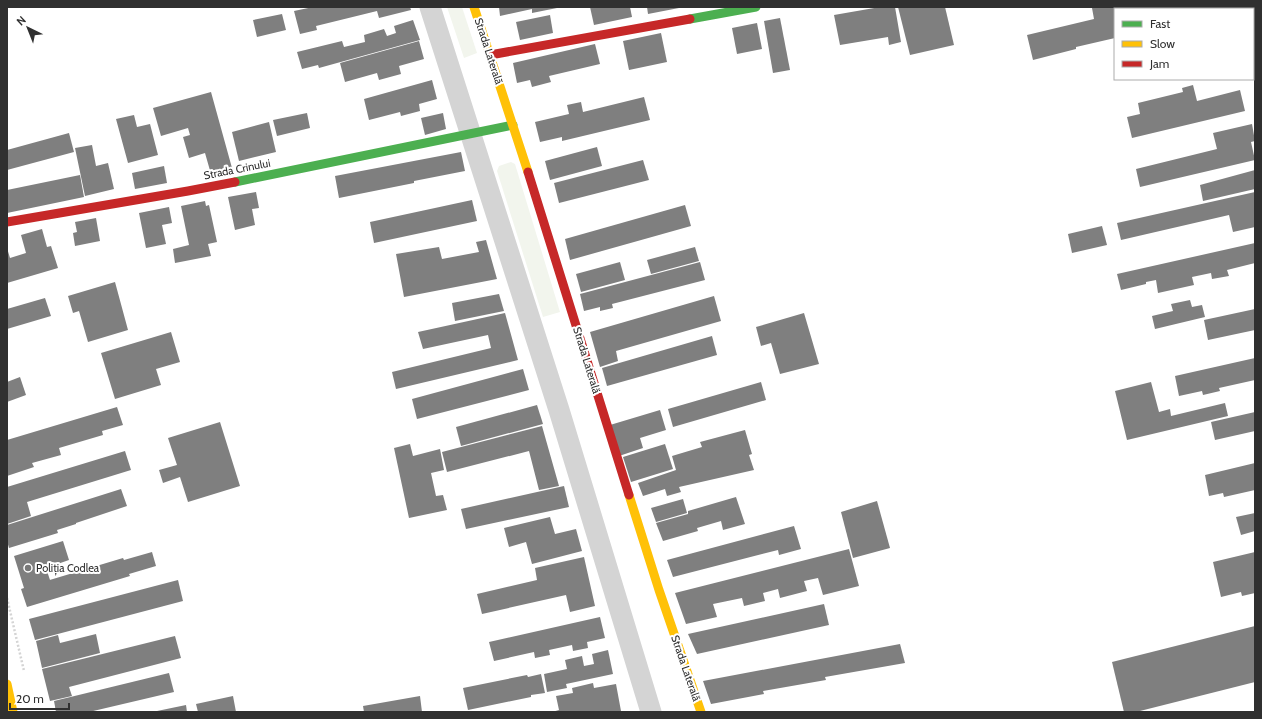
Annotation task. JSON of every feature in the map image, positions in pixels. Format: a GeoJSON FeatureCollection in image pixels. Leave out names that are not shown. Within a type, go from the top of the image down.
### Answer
{"type":"FeatureCollection","features":[{"type":"Feature","properties":{"kind":"main road","name":"Strada Laterală"},"geometry":{"type":"LineString","coordinates":[[474,7],[513,125],[697,711]]}},
{"type":"Feature","properties":{"kind":"main road"},"geometry":{"type":"LineString","coordinates":[[490,55],[756,7]]}},
{"type":"Feature","properties":{"kind":"main road","name":"Strada Crinului"},"geometry":{"type":"LineString","coordinates":[[7,222],[188,191],[470,135],[513,125]]}},
{"type":"Feature","properties":{"kind":"main road"},"geometry":{"type":"LineString","coordinates":[[7,684],[13,712]]}},
{"type":"Feature","properties":{"kind":"street"},"geometry":{"type":"LineString","coordinates":[[430,7],[559,410],[651,712]]}},
{"type":"Feature","properties":{"kind":"path"},"geometry":{"type":"LineString","coordinates":[[7,598],[24,674]]}},
{"type":"Feature","properties":{"kind":"shaded area"},"geometry":{"type":"Polygon","coordinates":[[[447,7],[462,7],[477,53],[464,58],[447,7]]]}},
{"type":"Feature","properties":{"kind":"shaded area"},"geometry":{"type":"Polygon","coordinates":[[[511,162],[515,164],[560,312],[543,317],[497,171],[499,166],[511,162]]]}},
{"type":"Feature","properties":{"kind":"building"},"geometry":{"type":"Polygon","coordinates":[[[313,7],[410,7],[411,10],[379,18],[377,11],[316,26],[317,30],[300,34],[294,11],[313,7]]]}},
{"type":"Feature","properties":{"kind":"building"},"geometry":{"type":"Polygon","coordinates":[[[499,7],[557,8],[532,13],[532,9],[500,16],[499,7]]]}},
{"type":"Feature","properties":{"kind":"building"},"geometry":{"type":"Polygon","coordinates":[[[590,7],[630,7],[632,17],[594,25],[590,7]]]}},
{"type":"Feature","properties":{"kind":"building"},"geometry":{"type":"Polygon","coordinates":[[[647,7],[679,7],[679,8],[648,14],[647,7]]]}},
{"type":"Feature","properties":{"kind":"building"},"geometry":{"type":"Polygon","coordinates":[[[880,7],[895,7],[901,42],[889,45],[888,37],[840,45],[834,15],[880,7]]]}},
{"type":"Feature","properties":{"kind":"building"},"geometry":{"type":"Polygon","coordinates":[[[898,7],[945,7],[954,45],[910,55],[898,7]]]}},
{"type":"Feature","properties":{"kind":"building"},"geometry":{"type":"Polygon","coordinates":[[[1128,7],[1114,8],[1114,38],[1076,47],[1076,49],[1033,60],[1027,35],[1094,19],[1092,8],[1128,7]]]}},
{"type":"Feature","properties":{"kind":"building"},"geometry":{"type":"Polygon","coordinates":[[[1152,7],[1222,7],[1222,8],[1150,8],[1152,7]]]}},
{"type":"Feature","properties":{"kind":"building"},"geometry":{"type":"Polygon","coordinates":[[[282,14],[286,30],[257,37],[253,20],[282,14]]]}},
{"type":"Feature","properties":{"kind":"building"},"geometry":{"type":"Polygon","coordinates":[[[550,15],[553,33],[520,40],[516,22],[550,15]]]}},
{"type":"Feature","properties":{"kind":"building"},"geometry":{"type":"Polygon","coordinates":[[[780,18],[790,70],[773,73],[764,21],[780,18]]]}},
{"type":"Feature","properties":{"kind":"building"},"geometry":{"type":"Polygon","coordinates":[[[413,20],[420,40],[319,68],[318,65],[302,69],[297,52],[342,41],[344,47],[365,42],[364,35],[384,29],[387,36],[396,33],[394,26],[413,20]]]}},
{"type":"Feature","properties":{"kind":"building"},"geometry":{"type":"Polygon","coordinates":[[[757,23],[762,49],[737,54],[732,28],[757,23]]]}},
{"type":"Feature","properties":{"kind":"building"},"geometry":{"type":"Polygon","coordinates":[[[661,33],[667,62],[629,70],[623,41],[661,33]]]}},
{"type":"Feature","properties":{"kind":"building"},"geometry":{"type":"Polygon","coordinates":[[[419,41],[424,59],[399,66],[401,74],[379,80],[377,73],[345,82],[340,63],[419,41]]]}},
{"type":"Feature","properties":{"kind":"building"},"geometry":{"type":"Polygon","coordinates":[[[595,44],[600,64],[549,76],[551,82],[532,87],[530,80],[517,83],[513,63],[595,44]]]}},
{"type":"Feature","properties":{"kind":"building"},"geometry":{"type":"Polygon","coordinates":[[[432,80],[437,99],[419,104],[420,111],[401,116],[400,112],[369,120],[364,99],[432,80]]]}},
{"type":"Feature","properties":{"kind":"building"},"geometry":{"type":"Polygon","coordinates":[[[1193,85],[1197,101],[1240,90],[1245,111],[1132,138],[1127,117],[1140,114],[1138,103],[1183,92],[1182,88],[1193,85]]]}},
{"type":"Feature","properties":{"kind":"building"},"geometry":{"type":"Polygon","coordinates":[[[211,92],[232,168],[211,174],[205,153],[189,158],[183,137],[190,135],[188,128],[161,136],[153,108],[211,92]]]}},
{"type":"Feature","properties":{"kind":"building"},"geometry":{"type":"Polygon","coordinates":[[[644,97],[650,120],[562,141],[562,137],[540,142],[535,122],[569,114],[567,105],[581,102],[583,112],[644,97]]]}},
{"type":"Feature","properties":{"kind":"building"},"geometry":{"type":"Polygon","coordinates":[[[307,113],[310,128],[277,136],[273,120],[307,113]]]}},
{"type":"Feature","properties":{"kind":"building"},"geometry":{"type":"Polygon","coordinates":[[[443,113],[446,129],[425,135],[421,118],[443,113]]]}},
{"type":"Feature","properties":{"kind":"building"},"geometry":{"type":"Polygon","coordinates":[[[134,115],[137,127],[150,124],[158,155],[128,163],[116,119],[134,115]]]}},
{"type":"Feature","properties":{"kind":"building"},"geometry":{"type":"Polygon","coordinates":[[[269,122],[276,152],[239,161],[232,132],[269,122]]]}},
{"type":"Feature","properties":{"kind":"building"},"geometry":{"type":"Polygon","coordinates":[[[1252,124],[1255,141],[1251,142],[1255,160],[1140,187],[1136,169],[1217,149],[1213,133],[1252,124]]]}},
{"type":"Feature","properties":{"kind":"building"},"geometry":{"type":"Polygon","coordinates":[[[69,133],[74,152],[7,170],[7,150],[69,133]]]}},
{"type":"Feature","properties":{"kind":"building"},"geometry":{"type":"Polygon","coordinates":[[[92,145],[96,166],[108,163],[114,189],[85,196],[75,148],[92,145]]]}},
{"type":"Feature","properties":{"kind":"building"},"geometry":{"type":"Polygon","coordinates":[[[597,147],[602,166],[550,180],[545,161],[597,147]]]}},
{"type":"Feature","properties":{"kind":"building"},"geometry":{"type":"Polygon","coordinates":[[[461,152],[465,171],[339,198],[335,176],[461,152]]]}},
{"type":"Feature","properties":{"kind":"building"},"geometry":{"type":"Polygon","coordinates":[[[643,160],[649,180],[559,203],[554,183],[643,160]]]}},
{"type":"Feature","properties":{"kind":"building"},"geometry":{"type":"Polygon","coordinates":[[[164,166],[167,183],[135,189],[132,173],[164,166]]]}},
{"type":"Feature","properties":{"kind":"building"},"geometry":{"type":"Polygon","coordinates":[[[1255,170],[1255,189],[1203,201],[1200,185],[1255,170]]]}},
{"type":"Feature","properties":{"kind":"building"},"geometry":{"type":"Polygon","coordinates":[[[80,175],[84,197],[7,213],[7,190],[80,175]]]}},
{"type":"Feature","properties":{"kind":"building"},"geometry":{"type":"Polygon","coordinates":[[[256,192],[259,208],[252,209],[255,225],[235,230],[228,197],[256,192]]]}},
{"type":"Feature","properties":{"kind":"building"},"geometry":{"type":"Polygon","coordinates":[[[1255,192],[1255,227],[1233,232],[1229,215],[1121,240],[1117,223],[1255,192]]]}},
{"type":"Feature","properties":{"kind":"building"},"geometry":{"type":"Polygon","coordinates":[[[472,200],[477,221],[374,243],[370,222],[472,200]]]}},
{"type":"Feature","properties":{"kind":"building"},"geometry":{"type":"Polygon","coordinates":[[[205,201],[206,206],[209,205],[217,242],[208,244],[211,256],[175,263],[173,249],[189,245],[181,206],[205,201]]]}},
{"type":"Feature","properties":{"kind":"building"},"geometry":{"type":"Polygon","coordinates":[[[685,205],[691,226],[570,260],[565,239],[685,205]]]}},
{"type":"Feature","properties":{"kind":"building"},"geometry":{"type":"Polygon","coordinates":[[[169,207],[172,223],[162,225],[166,244],[146,248],[139,213],[169,207]]]}},
{"type":"Feature","properties":{"kind":"building"},"geometry":{"type":"Polygon","coordinates":[[[96,218],[100,241],[75,246],[73,233],[77,232],[75,222],[96,218]]]}},
{"type":"Feature","properties":{"kind":"building"},"geometry":{"type":"Polygon","coordinates":[[[1102,226],[1107,245],[1072,253],[1068,234],[1102,226]]]}},
{"type":"Feature","properties":{"kind":"building"},"geometry":{"type":"Polygon","coordinates":[[[42,229],[47,247],[51,246],[58,268],[7,283],[7,248],[10,258],[26,253],[21,235],[42,229]]]}},
{"type":"Feature","properties":{"kind":"building"},"geometry":{"type":"Polygon","coordinates":[[[486,240],[497,279],[404,297],[396,254],[439,247],[442,259],[479,252],[476,242],[486,240]]]}},
{"type":"Feature","properties":{"kind":"building"},"geometry":{"type":"Polygon","coordinates":[[[1255,243],[1255,263],[1227,270],[1229,276],[1212,279],[1211,273],[1192,277],[1194,285],[1158,293],[1156,280],[1121,290],[1117,274],[1255,243]]]}},
{"type":"Feature","properties":{"kind":"building"},"geometry":{"type":"Polygon","coordinates":[[[695,247],[699,261],[651,274],[647,260],[695,247]]]}},
{"type":"Feature","properties":{"kind":"building"},"geometry":{"type":"Polygon","coordinates":[[[620,262],[625,280],[581,292],[576,274],[620,262]]]}},
{"type":"Feature","properties":{"kind":"building"},"geometry":{"type":"Polygon","coordinates":[[[700,262],[705,280],[612,304],[613,308],[600,311],[600,307],[584,311],[580,294],[700,262]]]}},
{"type":"Feature","properties":{"kind":"building"},"geometry":{"type":"Polygon","coordinates":[[[115,282],[128,330],[88,342],[79,311],[73,313],[68,296],[115,282]]]}},
{"type":"Feature","properties":{"kind":"building"},"geometry":{"type":"Polygon","coordinates":[[[499,294],[504,311],[455,321],[452,303],[499,294]]]}},
{"type":"Feature","properties":{"kind":"building"},"geometry":{"type":"Polygon","coordinates":[[[714,296],[721,321],[616,351],[618,361],[600,367],[590,332],[714,296]]]}},
{"type":"Feature","properties":{"kind":"building"},"geometry":{"type":"Polygon","coordinates":[[[45,298],[51,316],[7,329],[7,309],[45,298]]]}},
{"type":"Feature","properties":{"kind":"building"},"geometry":{"type":"Polygon","coordinates":[[[1190,300],[1192,307],[1202,305],[1205,317],[1155,329],[1152,316],[1173,311],[1171,304],[1190,300]]]}},
{"type":"Feature","properties":{"kind":"building"},"geometry":{"type":"Polygon","coordinates":[[[1255,309],[1255,330],[1208,340],[1204,320],[1255,309]]]}},
{"type":"Feature","properties":{"kind":"building"},"geometry":{"type":"Polygon","coordinates":[[[505,313],[518,360],[396,389],[392,372],[491,348],[488,335],[423,349],[418,332],[505,313]]]}},
{"type":"Feature","properties":{"kind":"building"},"geometry":{"type":"Polygon","coordinates":[[[804,313],[819,364],[780,374],[771,343],[761,346],[756,327],[804,313]]]}},
{"type":"Feature","properties":{"kind":"building"},"geometry":{"type":"Polygon","coordinates":[[[171,332],[180,362],[156,369],[161,385],[115,399],[101,353],[171,332]]]}},
{"type":"Feature","properties":{"kind":"building"},"geometry":{"type":"Polygon","coordinates":[[[712,336],[717,355],[607,386],[602,368],[712,336]]]}},
{"type":"Feature","properties":{"kind":"building"},"geometry":{"type":"Polygon","coordinates":[[[1255,358],[1255,380],[1219,388],[1220,391],[1203,395],[1202,391],[1179,396],[1175,376],[1255,358]]]}},
{"type":"Feature","properties":{"kind":"building"},"geometry":{"type":"Polygon","coordinates":[[[523,369],[529,390],[417,419],[412,399],[523,369]]]}},
{"type":"Feature","properties":{"kind":"building"},"geometry":{"type":"Polygon","coordinates":[[[20,377],[26,395],[7,402],[7,382],[20,377]]]}},
{"type":"Feature","properties":{"kind":"building"},"geometry":{"type":"Polygon","coordinates":[[[761,382],[766,400],[673,427],[668,409],[761,382]]]}},
{"type":"Feature","properties":{"kind":"building"},"geometry":{"type":"Polygon","coordinates":[[[1151,382],[1159,412],[1170,409],[1171,416],[1225,403],[1228,416],[1127,440],[1115,391],[1151,382]]]}},
{"type":"Feature","properties":{"kind":"building"},"geometry":{"type":"Polygon","coordinates":[[[537,405],[543,424],[461,446],[456,427],[537,405]]]}},
{"type":"Feature","properties":{"kind":"building"},"geometry":{"type":"Polygon","coordinates":[[[117,407],[123,425],[102,431],[103,435],[59,448],[61,455],[32,463],[34,467],[7,476],[7,440],[117,407]]]}},
{"type":"Feature","properties":{"kind":"building"},"geometry":{"type":"Polygon","coordinates":[[[660,410],[666,430],[640,438],[643,448],[619,456],[610,425],[660,410]]]}},
{"type":"Feature","properties":{"kind":"building"},"geometry":{"type":"Polygon","coordinates":[[[1255,412],[1255,431],[1215,440],[1211,422],[1255,412]]]}},
{"type":"Feature","properties":{"kind":"building"},"geometry":{"type":"Polygon","coordinates":[[[220,422],[240,486],[188,502],[180,477],[163,483],[159,470],[177,465],[168,438],[220,422]]]}},
{"type":"Feature","properties":{"kind":"building"},"geometry":{"type":"Polygon","coordinates":[[[542,426],[559,486],[539,490],[529,451],[447,472],[442,452],[542,426]]]}},
{"type":"Feature","properties":{"kind":"building"},"geometry":{"type":"Polygon","coordinates":[[[745,430],[752,454],[749,455],[754,470],[679,487],[681,492],[667,496],[665,489],[643,496],[638,483],[676,470],[672,456],[702,447],[700,442],[745,430]]]}},
{"type":"Feature","properties":{"kind":"building"},"geometry":{"type":"Polygon","coordinates":[[[410,444],[413,456],[440,449],[444,470],[431,473],[436,496],[443,495],[447,510],[409,518],[394,448],[410,444]]]}},
{"type":"Feature","properties":{"kind":"building"},"geometry":{"type":"Polygon","coordinates":[[[665,444],[673,469],[631,482],[623,457],[665,444]]]}},
{"type":"Feature","properties":{"kind":"building"},"geometry":{"type":"Polygon","coordinates":[[[125,451],[131,470],[27,502],[31,516],[7,524],[7,487],[125,451]]]}},
{"type":"Feature","properties":{"kind":"building"},"geometry":{"type":"Polygon","coordinates":[[[1255,463],[1255,490],[1224,497],[1223,493],[1209,496],[1205,475],[1255,463]]]}},
{"type":"Feature","properties":{"kind":"building"},"geometry":{"type":"Polygon","coordinates":[[[564,486],[569,507],[466,529],[461,509],[564,486]]]}},
{"type":"Feature","properties":{"kind":"building"},"geometry":{"type":"Polygon","coordinates":[[[121,489],[127,506],[57,530],[58,533],[9,548],[7,541],[7,525],[121,489]]]}},
{"type":"Feature","properties":{"kind":"building"},"geometry":{"type":"Polygon","coordinates":[[[736,497],[745,524],[723,530],[721,521],[697,528],[698,531],[663,541],[656,523],[688,514],[688,511],[736,497]]]}},
{"type":"Feature","properties":{"kind":"building"},"geometry":{"type":"Polygon","coordinates":[[[683,499],[687,513],[656,522],[651,508],[683,499]]]}},
{"type":"Feature","properties":{"kind":"building"},"geometry":{"type":"Polygon","coordinates":[[[877,501],[890,548],[853,558],[841,512],[877,501]]]}},
{"type":"Feature","properties":{"kind":"building"},"geometry":{"type":"Polygon","coordinates":[[[1255,513],[1255,531],[1241,535],[1236,517],[1255,513]]]}},
{"type":"Feature","properties":{"kind":"building"},"geometry":{"type":"Polygon","coordinates":[[[550,517],[555,534],[576,529],[582,551],[532,564],[526,542],[509,547],[504,528],[550,517]]]}},
{"type":"Feature","properties":{"kind":"building"},"geometry":{"type":"Polygon","coordinates":[[[794,526],[801,549],[779,555],[778,550],[673,577],[667,560],[794,526]]]}},
{"type":"Feature","properties":{"kind":"building"},"geometry":{"type":"Polygon","coordinates":[[[63,541],[69,560],[46,568],[50,580],[123,558],[124,560],[152,552],[156,566],[129,574],[130,576],[27,607],[21,589],[24,588],[14,556],[63,541]]]}},
{"type":"Feature","properties":{"kind":"building"},"geometry":{"type":"Polygon","coordinates":[[[849,549],[859,586],[823,595],[818,578],[804,581],[807,591],[780,598],[778,589],[763,593],[765,601],[744,606],[742,598],[713,604],[717,617],[686,624],[675,593],[849,549]]]}},
{"type":"Feature","properties":{"kind":"building"},"geometry":{"type":"Polygon","coordinates":[[[1255,552],[1255,593],[1242,596],[1241,592],[1221,597],[1213,562],[1255,552]]]}},
{"type":"Feature","properties":{"kind":"building"},"geometry":{"type":"Polygon","coordinates":[[[584,557],[595,606],[570,612],[566,595],[482,614],[477,594],[537,580],[535,568],[584,557]]]}},
{"type":"Feature","properties":{"kind":"building"},"geometry":{"type":"Polygon","coordinates":[[[178,580],[183,601],[35,640],[29,619],[178,580]]]}},
{"type":"Feature","properties":{"kind":"building"},"geometry":{"type":"Polygon","coordinates":[[[824,604],[829,625],[697,654],[688,634],[824,604]]]}},
{"type":"Feature","properties":{"kind":"building"},"geometry":{"type":"Polygon","coordinates":[[[600,617],[605,638],[587,642],[588,648],[573,651],[572,645],[549,650],[550,655],[535,658],[534,652],[494,661],[489,642],[600,617]]]}},
{"type":"Feature","properties":{"kind":"building"},"geometry":{"type":"Polygon","coordinates":[[[1255,626],[1255,682],[1136,712],[1124,712],[1112,662],[1255,626]]]}},
{"type":"Feature","properties":{"kind":"building"},"geometry":{"type":"Polygon","coordinates":[[[96,634],[100,653],[42,668],[36,641],[58,635],[60,643],[96,634]]]}},
{"type":"Feature","properties":{"kind":"building"},"geometry":{"type":"Polygon","coordinates":[[[175,636],[181,658],[69,687],[72,696],[50,701],[42,669],[175,636]]]}},
{"type":"Feature","properties":{"kind":"building"},"geometry":{"type":"Polygon","coordinates":[[[900,644],[905,663],[825,677],[826,680],[763,691],[764,694],[711,704],[703,681],[900,644]]]}},
{"type":"Feature","properties":{"kind":"building"},"geometry":{"type":"Polygon","coordinates":[[[608,650],[613,674],[566,684],[567,688],[547,692],[544,674],[567,669],[565,660],[582,656],[584,666],[594,664],[592,654],[608,650]]]}},
{"type":"Feature","properties":{"kind":"building"},"geometry":{"type":"Polygon","coordinates":[[[169,673],[174,692],[89,712],[56,712],[54,701],[169,673]]]}},
{"type":"Feature","properties":{"kind":"building"},"geometry":{"type":"Polygon","coordinates":[[[541,674],[545,693],[468,710],[463,688],[527,675],[528,677],[541,674]]]}},
{"type":"Feature","properties":{"kind":"building"},"geometry":{"type":"Polygon","coordinates":[[[593,683],[594,688],[616,684],[621,711],[552,712],[559,710],[556,696],[573,693],[572,688],[593,683]]]}},
{"type":"Feature","properties":{"kind":"building"},"geometry":{"type":"Polygon","coordinates":[[[233,696],[236,712],[198,712],[196,704],[233,696]]]}},
{"type":"Feature","properties":{"kind":"building"},"geometry":{"type":"Polygon","coordinates":[[[420,696],[422,712],[364,712],[363,706],[420,696]]]}},
{"type":"Feature","properties":{"kind":"building"},"geometry":{"type":"Polygon","coordinates":[[[186,705],[187,712],[157,711],[186,705]]]}},
{"type":"Feature","properties":{"kind":"traffic: fast"},"geometry":{"type":"LineString","coordinates":[[690,19],[756,7]]}},
{"type":"Feature","properties":{"kind":"traffic: fast"},"geometry":{"type":"LineString","coordinates":[[235,182],[513,125]]}},
{"type":"Feature","properties":{"kind":"traffic: slow"},"geometry":{"type":"LineString","coordinates":[[474,7],[528,172]]}},
{"type":"Feature","properties":{"kind":"traffic: slow"},"geometry":{"type":"LineString","coordinates":[[629,495],[659,590],[701,712]]}},
{"type":"Feature","properties":{"kind":"traffic: slow"},"geometry":{"type":"LineString","coordinates":[[7,684],[13,712]]}},
{"type":"Feature","properties":{"kind":"traffic: jam"},"geometry":{"type":"LineString","coordinates":[[490,55],[690,19]]}},
{"type":"Feature","properties":{"kind":"traffic: jam"},"geometry":{"type":"LineString","coordinates":[[528,172],[629,495]]}},
{"type":"Feature","properties":{"kind":"traffic: jam"},"geometry":{"type":"LineString","coordinates":[[7,222],[235,182]]}},
{"type":"Feature","properties":{"kind":"place","name":"Poliția Codlea"},"geometry":{"type":"Point","coordinates":[28,568]}}]}
